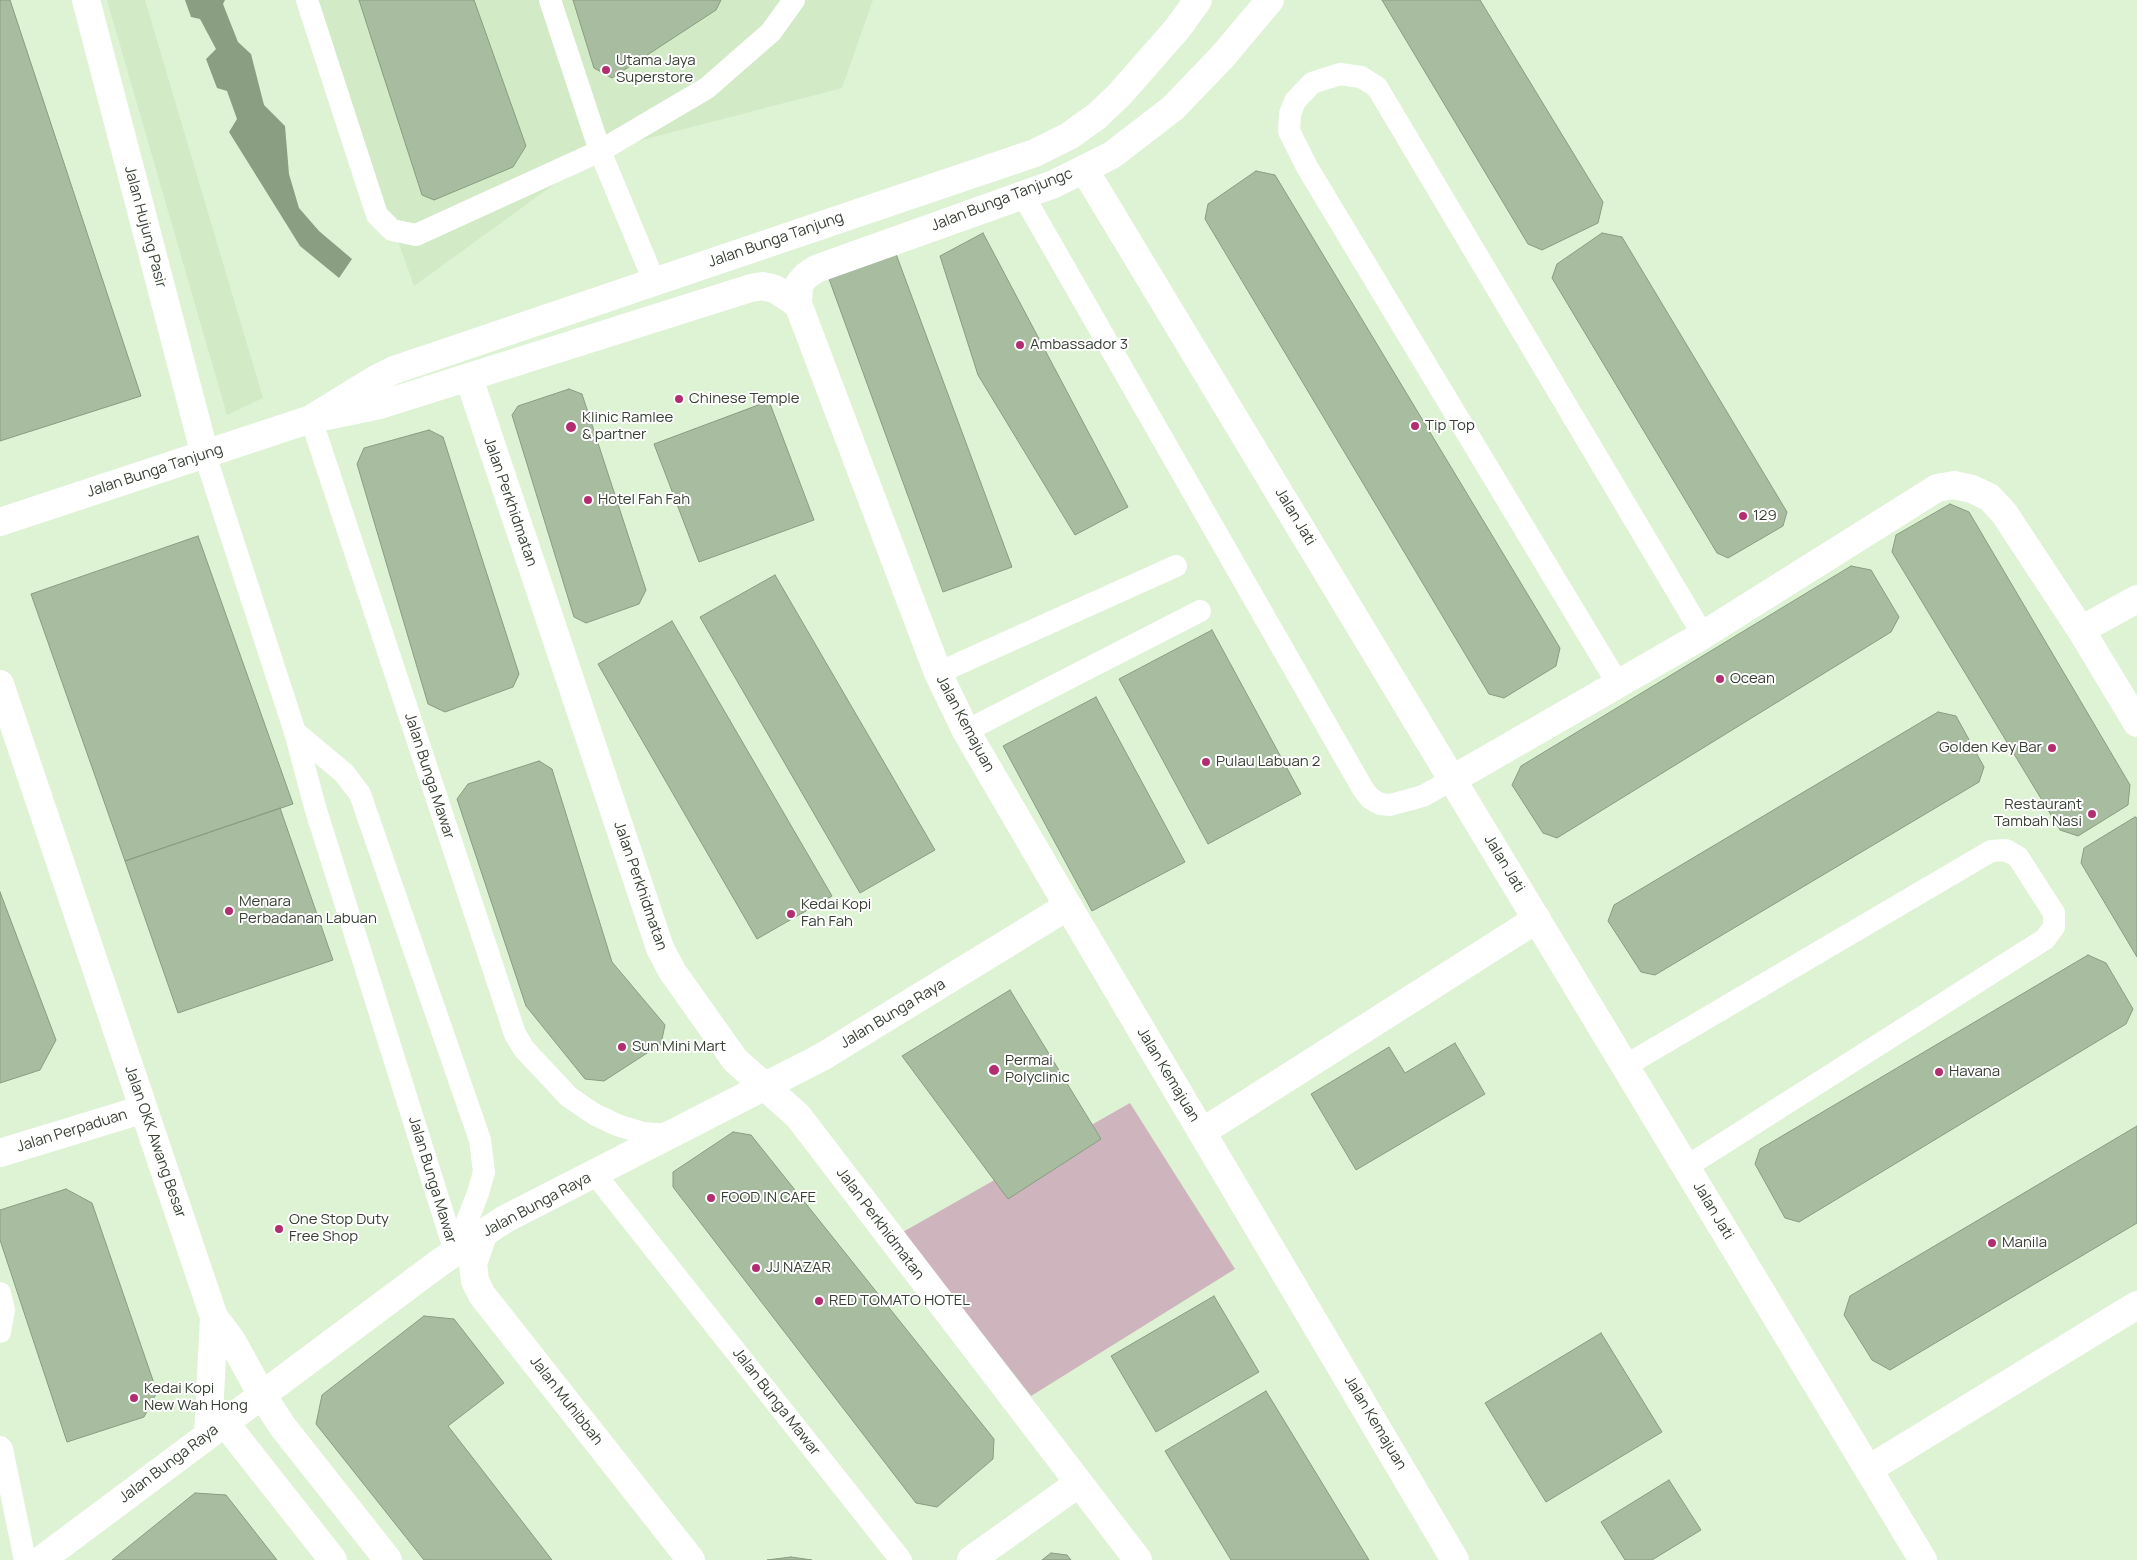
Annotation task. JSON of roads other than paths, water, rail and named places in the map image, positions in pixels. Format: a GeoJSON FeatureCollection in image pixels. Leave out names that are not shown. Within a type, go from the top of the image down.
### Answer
{"type":"FeatureCollection","features":[{"type":"Feature","properties":{"kind":"street","name":"Jalan Hujung Pasir"},"geometry":{"type":"LineString","coordinates":[[86,0],[204,455]]}},
{"type":"Feature","properties":{"kind":"street","name":"Jalan Bunga Tanjung"},"geometry":{"type":"LineString","coordinates":[[311,419],[394,370],[1035,153],[1069,136],[1096,116],[1120,94],[1177,29],[1198,0]]}},
{"type":"Feature","properties":{"kind":"street","name":"Jalan Bunga Tanjungc"},"geometry":{"type":"LineString","coordinates":[[799,294],[806,276],[816,268],[1054,184],[1112,155],[1173,108],[1223,56],[1270,0]]}},
{"type":"Feature","properties":{"kind":"street","name":"Jalan Jati"},"geometry":{"type":"LineString","coordinates":[[1084,169],[1923,1560]]}},
{"type":"Feature","properties":{"kind":"street","name":"Jalan Bunga Tanjung"},"geometry":{"type":"LineString","coordinates":[[0,522],[311,419],[380,405],[751,288],[762,286],[799,294]]}},
{"type":"Feature","properties":{"kind":"street","name":"Jalan Kemajuan"},"geometry":{"type":"LineString","coordinates":[[799,294],[938,673],[966,731],[1456,1560]]}},
{"type":"Feature","properties":{"kind":"street","name":"Jalan Perkhidmatan"},"geometry":{"type":"LineString","coordinates":[[469,378],[660,948],[672,971],[735,1060],[798,1116],[1138,1560]]}},
{"type":"Feature","properties":{"kind":"street"},"geometry":{"type":"LineString","coordinates":[[1453,779],[1703,635],[1937,488],[1954,485],[1972,488],[1988,497],[2004,513],[2081,630],[2137,723]]}},
{"type":"Feature","properties":{"kind":"street"},"geometry":{"type":"LineString","coordinates":[[2081,630],[2137,599]]}},
{"type":"Feature","properties":{"kind":"street","name":"Jalan OKK Awang Besar"},"geometry":{"type":"LineString","coordinates":[[0,684],[214,1317],[232,1341],[262,1395],[284,1427],[388,1560]]}},
{"type":"Feature","properties":{"kind":"street","name":"Jalan Bunga Raya"},"geometry":{"type":"LineString","coordinates":[[41,1560],[484,1232],[505,1219],[822,1057],[1068,906]]}},
{"type":"Feature","properties":{"kind":"street","name":"Jalan Kemajuan"},"geometry":{"type":"LineString","coordinates":[[1202,1132],[1537,919]]}},
{"type":"Feature","properties":{"kind":"street","name":"Jalan Perpaduan"},"geometry":{"type":"LineString","coordinates":[[0,1153],[144,1108]]}},
{"type":"Feature","properties":{"kind":"street","name":"Jalan Muhibbah"},"geometry":{"type":"LineString","coordinates":[[484,1232],[473,1264],[475,1281],[482,1295],[691,1560]]}},
{"type":"Feature","properties":{"kind":"street"},"geometry":{"type":"LineString","coordinates":[[1869,1470],[2137,1305]]}},
{"type":"Feature","properties":{"kind":"street"},"geometry":{"type":"LineString","coordinates":[[214,1317],[216,1429],[333,1560]]}},
{"type":"Feature","properties":{"kind":"street"},"geometry":{"type":"LineString","coordinates":[[971,1560],[1079,1483]]}},
{"type":"Feature","properties":{"kind":"lane"},"geometry":{"type":"LineString","coordinates":[[307,0],[377,215],[392,230],[416,235],[600,151],[707,88],[771,32],[794,0]]}},
{"type":"Feature","properties":{"kind":"lane"},"geometry":{"type":"LineString","coordinates":[[550,0],[600,151],[654,282]]}},
{"type":"Feature","properties":{"kind":"lane"},"geometry":{"type":"LineString","coordinates":[[1618,684],[1307,167],[1289,131],[1290,114],[1295,102],[1312,83],[1340,74],[1361,77],[1376,87],[1703,635]]}},
{"type":"Feature","properties":{"kind":"lane"},"geometry":{"type":"LineString","coordinates":[[1023,195],[1363,789],[1375,801],[1390,805],[1423,796],[1453,779]]}},
{"type":"Feature","properties":{"kind":"lane","name":"Jalan Bunga Mawar"},"geometry":{"type":"LineString","coordinates":[[311,419],[515,1034],[524,1050],[569,1098],[594,1114],[617,1125],[643,1132],[671,1134]]}},
{"type":"Feature","properties":{"kind":"lane","name":"Jalan Bunga Mawar"},"geometry":{"type":"LineString","coordinates":[[204,455],[295,732],[316,807],[455,1252]]}},
{"type":"Feature","properties":{"kind":"lane"},"geometry":{"type":"LineString","coordinates":[[938,673],[1176,566]]}},
{"type":"Feature","properties":{"kind":"lane"},"geometry":{"type":"LineString","coordinates":[[966,731],[1200,611]]}},
{"type":"Feature","properties":{"kind":"lane","name":"Jalan Bunga Mawar"},"geometry":{"type":"LineString","coordinates":[[295,732],[344,773],[360,794],[480,1140],[484,1172],[478,1193],[455,1252]]}},
{"type":"Feature","properties":{"kind":"lane"},"geometry":{"type":"LineString","coordinates":[[1625,1066],[1991,851],[2006,850],[2018,857],[2054,913],[2054,927],[2045,938],[1686,1167]]}},
{"type":"Feature","properties":{"kind":"lane","name":"Jalan Bunga Mawar"},"geometry":{"type":"LineString","coordinates":[[595,1174],[901,1560]]}},
{"type":"Feature","properties":{"kind":"lane"},"geometry":{"type":"LineString","coordinates":[[0,1293],[4,1310],[0,1332]]}},
{"type":"Feature","properties":{"kind":"lane"},"geometry":{"type":"LineString","coordinates":[[0,1447],[26,1560]]}},
{"type":"Feature","properties":{"kind":"place","name":"Utama Jaya Superstore"},"geometry":{"type":"Point","coordinates":[606,70]}},
{"type":"Feature","properties":{"kind":"place","name":"Ambassador 3"},"geometry":{"type":"Point","coordinates":[1020,345]}},
{"type":"Feature","properties":{"kind":"place","name":"Chinese Temple"},"geometry":{"type":"Point","coordinates":[679,399]}},
{"type":"Feature","properties":{"kind":"place","name":"Tip Top"},"geometry":{"type":"Point","coordinates":[1415,426]}},
{"type":"Feature","properties":{"kind":"place","name":"Klinic Ramlee & partner"},"geometry":{"type":"Point","coordinates":[571,427]}},
{"type":"Feature","properties":{"kind":"place","name":"Hotel Fah Fah"},"geometry":{"type":"Point","coordinates":[588,500]}},
{"type":"Feature","properties":{"kind":"place","name":"129"},"geometry":{"type":"Point","coordinates":[1743,516]}},
{"type":"Feature","properties":{"kind":"place","name":"Ocean"},"geometry":{"type":"Point","coordinates":[1720,679]}},
{"type":"Feature","properties":{"kind":"place","name":"Golden Key Bar"},"geometry":{"type":"Point","coordinates":[2052,748]}},
{"type":"Feature","properties":{"kind":"place","name":"Pulau Labuan 2"},"geometry":{"type":"Point","coordinates":[1206,762]}},
{"type":"Feature","properties":{"kind":"place","name":"Restaurant Tambah Nasi"},"geometry":{"type":"Point","coordinates":[2092,814]}},
{"type":"Feature","properties":{"kind":"place","name":"Menara Perbadanan Labuan"},"geometry":{"type":"Point","coordinates":[229,911]}},
{"type":"Feature","properties":{"kind":"place","name":"Kedai Kopi Fah Fah"},"geometry":{"type":"Point","coordinates":[791,914]}},
{"type":"Feature","properties":{"kind":"place","name":"Sun Mini Mart"},"geometry":{"type":"Point","coordinates":[622,1047]}},
{"type":"Feature","properties":{"kind":"place","name":"Permai Polyclinic"},"geometry":{"type":"Point","coordinates":[994,1070]}},
{"type":"Feature","properties":{"kind":"place","name":"Havana"},"geometry":{"type":"Point","coordinates":[1939,1072]}},
{"type":"Feature","properties":{"kind":"place","name":"FOOD IN CAFE"},"geometry":{"type":"Point","coordinates":[711,1198]}},
{"type":"Feature","properties":{"kind":"place","name":"One Stop Duty Free Shop"},"geometry":{"type":"Point","coordinates":[279,1229]}},
{"type":"Feature","properties":{"kind":"place","name":"Manila"},"geometry":{"type":"Point","coordinates":[1992,1243]}},
{"type":"Feature","properties":{"kind":"place","name":"JJ NAZAR"},"geometry":{"type":"Point","coordinates":[756,1268]}},
{"type":"Feature","properties":{"kind":"place","name":"RED TOMATO HOTEL"},"geometry":{"type":"Point","coordinates":[819,1301]}},
{"type":"Feature","properties":{"kind":"place","name":"Kedai Kopi New Wah Hong"},"geometry":{"type":"Point","coordinates":[134,1398]}}]}
